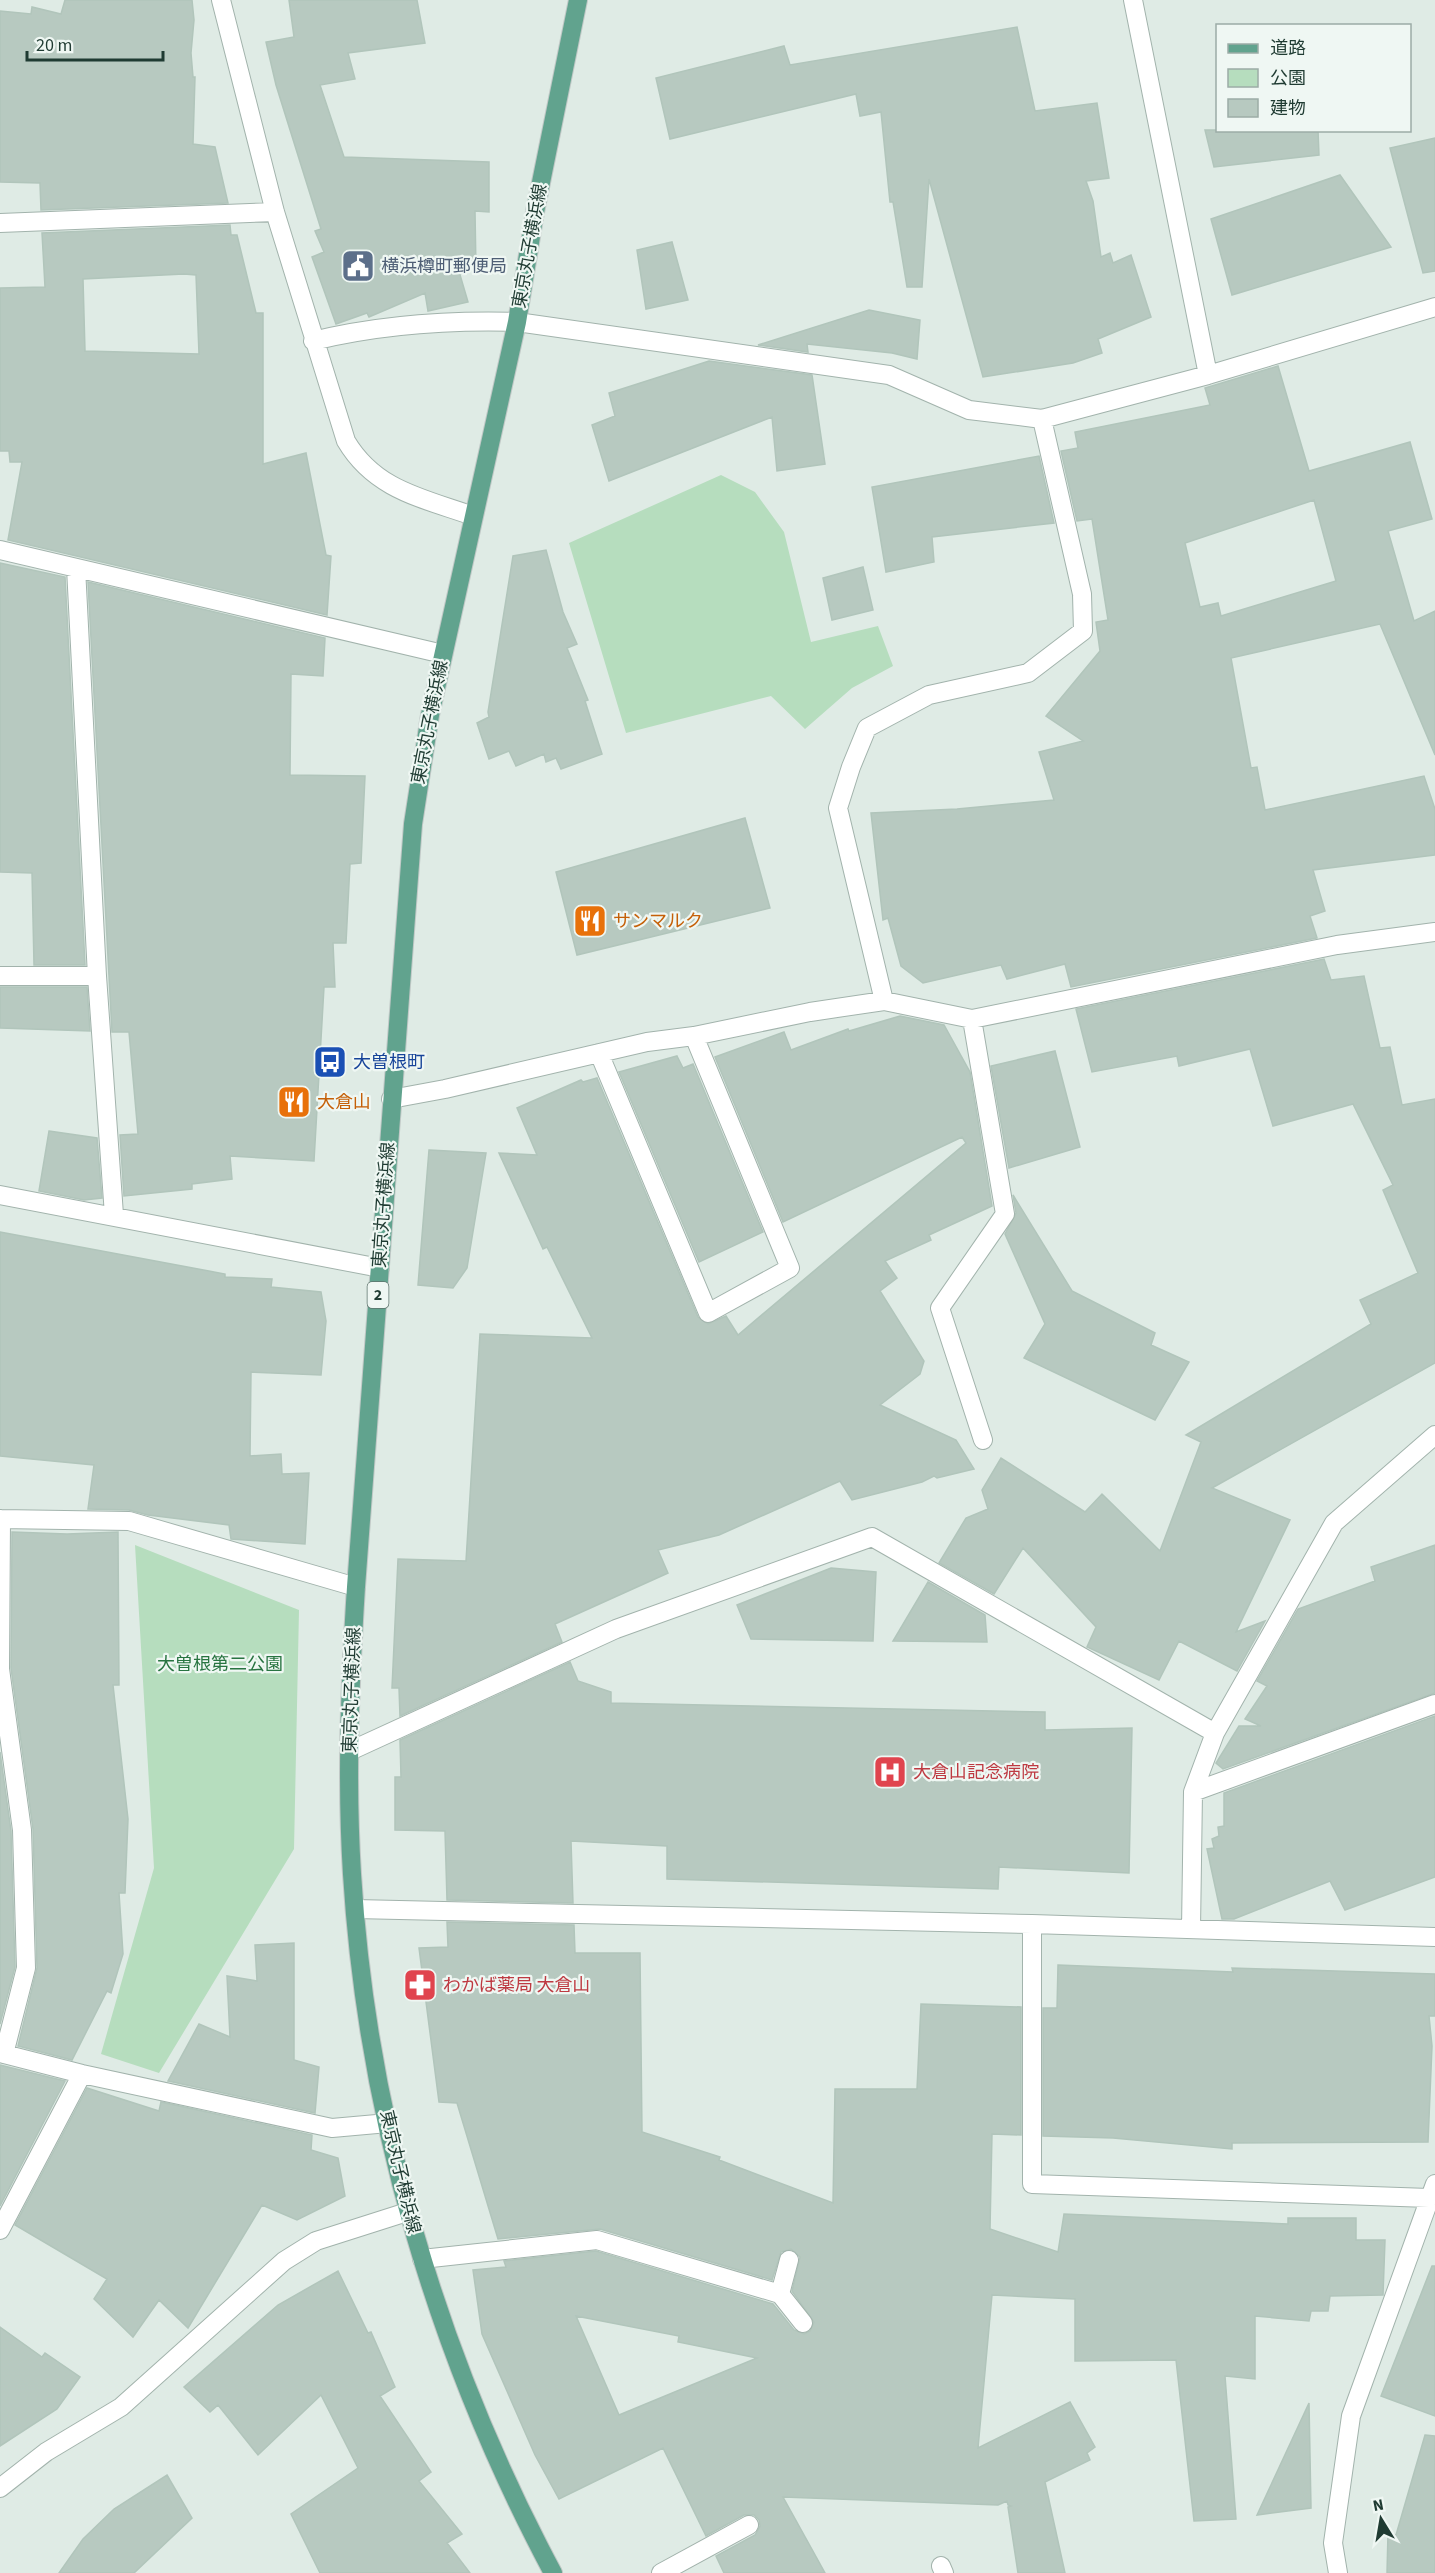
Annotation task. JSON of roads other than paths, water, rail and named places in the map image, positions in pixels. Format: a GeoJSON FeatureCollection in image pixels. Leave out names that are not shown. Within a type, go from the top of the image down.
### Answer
{"type":"FeatureCollection","features":[{"type":"Feature","properties":{"kind":"main road","name":"東京丸子横浜線"},"geometry":{"type":"LineString","coordinates":[[553,2573],[522,2513],[462,2376],[407,2212],[388,2123],[360,1964],[355,1909],[350,1751],[351,1670],[356,1587],[412,824],[443,654],[517,322],[535,212],[578,0]]}},
{"type":"Feature","properties":{"kind":"street"},"geometry":{"type":"LineString","coordinates":[[221,0],[275,212],[313,341],[346,441],[357,459],[374,476],[407,493],[473,516]]}},
{"type":"Feature","properties":{"kind":"street"},"geometry":{"type":"LineString","coordinates":[[1133,0],[1208,375]]}},
{"type":"Feature","properties":{"kind":"street"},"geometry":{"type":"LineString","coordinates":[[0,223],[275,212]]}},
{"type":"Feature","properties":{"kind":"street"},"geometry":{"type":"LineString","coordinates":[[313,341],[350,332],[472,321],[517,322],[889,375],[969,410],[1042,419],[1208,375],[1435,307]]}},
{"type":"Feature","properties":{"kind":"street"},"geometry":{"type":"LineString","coordinates":[[884,1001],[838,808],[867,728],[929,695],[1028,673],[1083,631],[1082,594],[1042,419]]}},
{"type":"Feature","properties":{"kind":"street"},"geometry":{"type":"LineString","coordinates":[[0,550],[443,654]]}},
{"type":"Feature","properties":{"kind":"street"},"geometry":{"type":"LineString","coordinates":[[76,568],[97,976],[114,1215]]}},
{"type":"Feature","properties":{"kind":"street"},"geometry":{"type":"LineString","coordinates":[[391,1099],[647,1042],[694,1036],[810,1012],[884,1001],[972,1020],[1337,945],[1435,932]]}},
{"type":"Feature","properties":{"kind":"street"},"geometry":{"type":"LineString","coordinates":[[0,976],[97,976]]}},
{"type":"Feature","properties":{"kind":"street"},"geometry":{"type":"LineString","coordinates":[[972,1020],[1005,1214],[940,1308],[983,1440]]}},
{"type":"Feature","properties":{"kind":"street"},"geometry":{"type":"LineString","coordinates":[[599,1053],[708,1313],[790,1268],[694,1036]]}},
{"type":"Feature","properties":{"kind":"street"},"geometry":{"type":"LineString","coordinates":[[0,1195],[114,1215],[380,1268]]}},
{"type":"Feature","properties":{"kind":"street"},"geometry":{"type":"LineString","coordinates":[[1191,1929],[1193,1792],[1215,1733],[1334,1523],[1435,1435]]}},
{"type":"Feature","properties":{"kind":"street"},"geometry":{"type":"LineString","coordinates":[[356,1587],[129,1521],[1,1519],[0,1669],[22,1830],[26,1968],[2,2053],[82,2074],[332,2128],[388,2123]]}},
{"type":"Feature","properties":{"kind":"street"},"geometry":{"type":"LineString","coordinates":[[350,1751],[616,1629],[872,1536],[1215,1733]]}},
{"type":"Feature","properties":{"kind":"street"},"geometry":{"type":"LineString","coordinates":[[1193,1792],[1435,1704]]}},
{"type":"Feature","properties":{"kind":"street"},"geometry":{"type":"LineString","coordinates":[[355,1909],[1032,1924],[1435,1936]]}},
{"type":"Feature","properties":{"kind":"street"},"geometry":{"type":"LineString","coordinates":[[1032,1924],[1032,2184],[1432,2191],[1351,2416],[1334,2543],[1338,2573]]}},
{"type":"Feature","properties":{"kind":"street"},"geometry":{"type":"LineString","coordinates":[[0,2230],[82,2074]]}},
{"type":"Feature","properties":{"kind":"street"},"geometry":{"type":"LineString","coordinates":[[0,2488],[45,2452],[121,2407],[284,2261],[316,2241],[407,2212]]}},
{"type":"Feature","properties":{"kind":"street"},"geometry":{"type":"LineString","coordinates":[[422,2259],[597,2240],[780,2294],[803,2322]]}},
{"type":"Feature","properties":{"kind":"street"},"geometry":{"type":"LineString","coordinates":[[780,2294],[789,2260]]}},
{"type":"Feature","properties":{"kind":"street"},"geometry":{"type":"LineString","coordinates":[[661,2573],[749,2525]]}},
{"type":"Feature","properties":{"kind":"place","name":"横浜樽町郵便局"},"geometry":{"type":"Point","coordinates":[358,266]}},
{"type":"Feature","properties":{"kind":"place","name":"サンマルク"},"geometry":{"type":"Point","coordinates":[590,921]}},
{"type":"Feature","properties":{"kind":"place","name":"大曽根町"},"geometry":{"type":"Point","coordinates":[330,1062]}},
{"type":"Feature","properties":{"kind":"place","name":"大倉山"},"geometry":{"type":"Point","coordinates":[294,1102]}},
{"type":"Feature","properties":{"kind":"place","name":"大倉山記念病院"},"geometry":{"type":"Point","coordinates":[890,1772]}},
{"type":"Feature","properties":{"kind":"place","name":"わかば薬局 大倉山"},"geometry":{"type":"Point","coordinates":[420,1985]}},
{"type":"Feature","properties":{"kind":"park label","name":"大曽根第二公園"},"geometry":{"type":"Point","coordinates":[220,1664]}}]}
